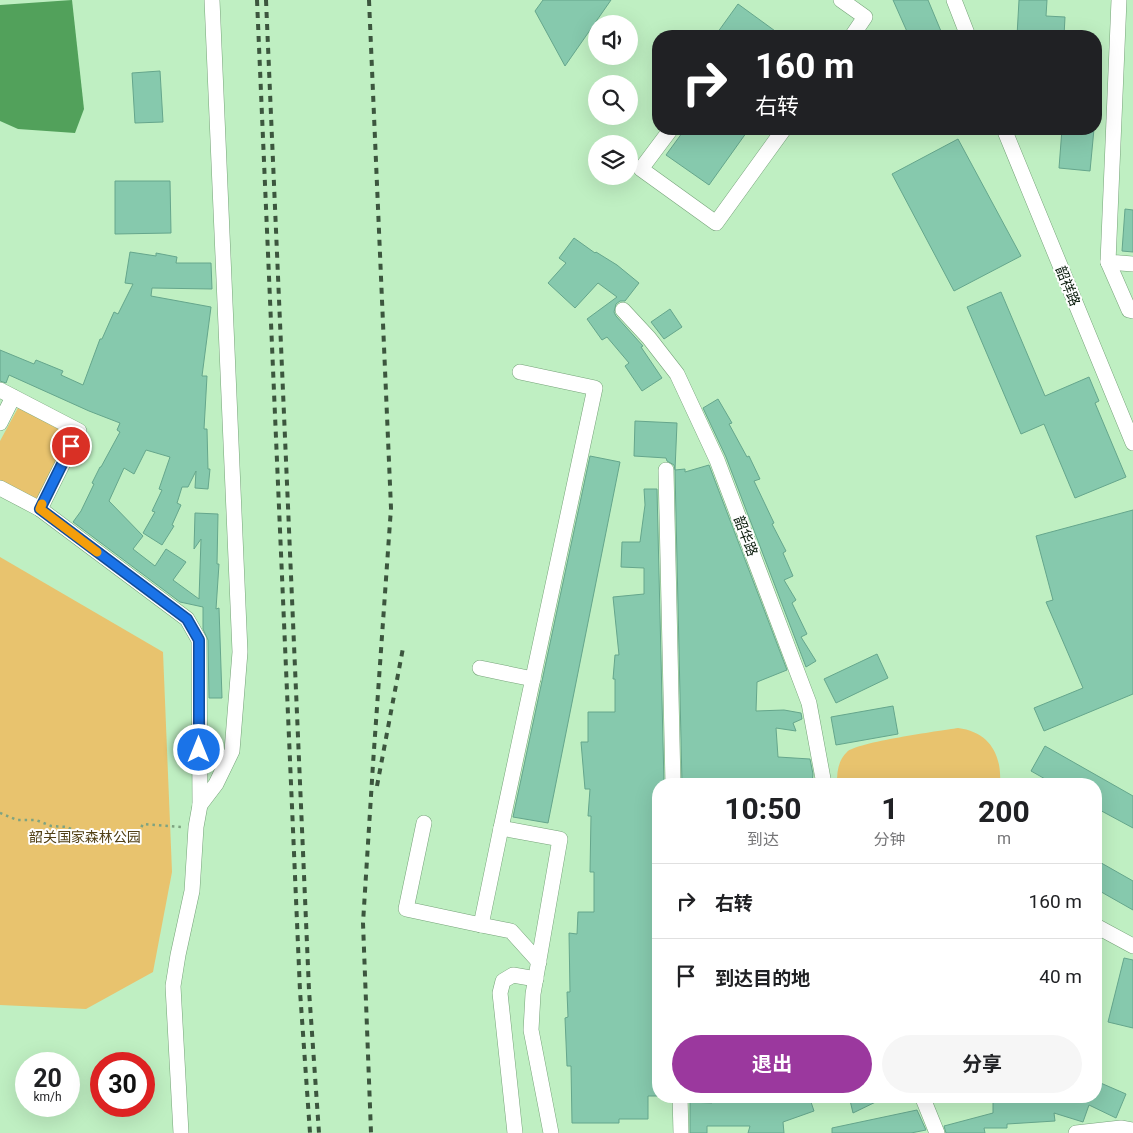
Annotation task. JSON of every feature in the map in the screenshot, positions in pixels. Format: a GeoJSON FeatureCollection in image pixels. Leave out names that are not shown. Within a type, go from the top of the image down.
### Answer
{"type":"FeatureCollection","features":[{"type":"Feature","properties":{"kind":"street"},"geometry":{"type":"LineString","coordinates":[[200,805],[216,784],[232,751],[240,652],[212,0]]}},
{"type":"Feature","properties":{"kind":"street"},"geometry":{"type":"LineString","coordinates":[[954,0],[966,30]]}},
{"type":"Feature","properties":{"kind":"street"},"geometry":{"type":"LineString","coordinates":[[1119,0],[1108,262],[1129,310],[1133,311]]}},
{"type":"Feature","properties":{"kind":"street"},"geometry":{"type":"LineString","coordinates":[[850,2],[865,17],[856,30]]}},
{"type":"Feature","properties":{"kind":"street"},"geometry":{"type":"LineString","coordinates":[[666,135],[641,169],[716,223],[780,135]]}},
{"type":"Feature","properties":{"kind":"street","name":"韶祥路"},"geometry":{"type":"LineString","coordinates":[[1006,135],[1133,443]]}},
{"type":"Feature","properties":{"kind":"street"},"geometry":{"type":"LineString","coordinates":[[1108,262],[1133,264]]}},
{"type":"Feature","properties":{"kind":"street","name":"韶华路"},"geometry":{"type":"LineString","coordinates":[[623,310],[649,338],[676,374],[717,460],[808,703],[823,778]]}},
{"type":"Feature","properties":{"kind":"street"},"geometry":{"type":"LineString","coordinates":[[481,925],[595,388],[520,372]]}},
{"type":"Feature","properties":{"kind":"street"},"geometry":{"type":"LineString","coordinates":[[0,423],[6,393],[79,431],[40,509]]}},
{"type":"Feature","properties":{"kind":"street"},"geometry":{"type":"LineString","coordinates":[[666,470],[673,778]]}},
{"type":"Feature","properties":{"kind":"street"},"geometry":{"type":"LineString","coordinates":[[0,488],[40,509],[187,619],[199,640],[200,805],[196,826],[192,891],[178,955],[174,986],[181,1133]]}},
{"type":"Feature","properties":{"kind":"street"},"geometry":{"type":"LineString","coordinates":[[480,668],[533,679]]}},
{"type":"Feature","properties":{"kind":"street"},"geometry":{"type":"LineString","coordinates":[[424,823],[406,909],[511,931],[538,962]]}},
{"type":"Feature","properties":{"kind":"street"},"geometry":{"type":"LineString","coordinates":[[501,828],[560,839],[533,994],[531,1030],[550,1133]]}},
{"type":"Feature","properties":{"kind":"street"},"geometry":{"type":"LineString","coordinates":[[1102,929],[1133,946]]}},
{"type":"Feature","properties":{"kind":"street"},"geometry":{"type":"LineString","coordinates":[[515,1133],[500,993],[503,981],[513,975],[536,979]]}},
{"type":"Feature","properties":{"kind":"street"},"geometry":{"type":"LineString","coordinates":[[680,1103],[681,1133]]}},
{"type":"Feature","properties":{"kind":"street"},"geometry":{"type":"LineString","coordinates":[[925,1103],[937,1133]]}},
{"type":"Feature","properties":{"kind":"street"},"geometry":{"type":"LineString","coordinates":[[1076,1133],[1120,1128],[1133,1130]]}},
{"type":"Feature","properties":{"kind":"path"},"geometry":{"type":"LineString","coordinates":[[0,813],[17,820],[36,820],[51,826],[66,827],[81,834],[90,835],[98,833],[111,842],[135,839],[143,824],[196,826]]}},
{"type":"Feature","properties":{"kind":"green space"},"geometry":{"type":"Polygon","coordinates":[[[19,406],[73,434],[38,502],[0,482],[0,441],[19,406]]]}},
{"type":"Feature","properties":{"kind":"green space","name":"韶关国家森林公园"},"geometry":{"type":"Polygon","coordinates":[[[0,557],[163,652],[172,872],[153,972],[86,1009],[0,1005],[0,557]]]}},
{"type":"Feature","properties":{"kind":"green space"},"geometry":{"type":"Polygon","coordinates":[[[958,728],[969,730],[978,734],[991,746],[999,763],[1000,778],[837,778],[840,763],[847,752],[866,744],[958,728]]]}},
{"type":"Feature","properties":{"kind":"shaded area"},"geometry":{"type":"Polygon","coordinates":[[[72,0],[84,109],[75,133],[18,129],[0,121],[0,5],[72,0]]]}},
{"type":"Feature","properties":{"kind":"building"},"geometry":{"type":"Polygon","coordinates":[[[543,0],[611,0],[601,15],[588,15],[588,33],[565,66],[535,11],[543,0]]]}},
{"type":"Feature","properties":{"kind":"building"},"geometry":{"type":"Polygon","coordinates":[[[893,0],[928,0],[940,30],[906,30],[893,0]]]}},
{"type":"Feature","properties":{"kind":"building"},"geometry":{"type":"Polygon","coordinates":[[[1019,0],[1047,0],[1046,16],[1065,17],[1064,30],[1017,30],[1019,0]]]}},
{"type":"Feature","properties":{"kind":"building"},"geometry":{"type":"Polygon","coordinates":[[[738,4],[774,30],[719,30],[738,4]]]}},
{"type":"Feature","properties":{"kind":"building"},"geometry":{"type":"Polygon","coordinates":[[[160,71],[163,122],[135,123],[132,73],[160,71]]]}},
{"type":"Feature","properties":{"kind":"building"},"geometry":{"type":"Polygon","coordinates":[[[681,135],[745,135],[709,185],[666,155],[681,135]]]}},
{"type":"Feature","properties":{"kind":"building"},"geometry":{"type":"Polygon","coordinates":[[[1062,135],[1093,135],[1090,171],[1059,168],[1062,135]]]}},
{"type":"Feature","properties":{"kind":"building"},"geometry":{"type":"Polygon","coordinates":[[[958,139],[1021,256],[954,291],[892,174],[958,139]]]}},
{"type":"Feature","properties":{"kind":"building"},"geometry":{"type":"Polygon","coordinates":[[[115,181],[170,181],[171,233],[115,234],[115,181]]]}},
{"type":"Feature","properties":{"kind":"building"},"geometry":{"type":"Polygon","coordinates":[[[1125,209],[1133,210],[1133,252],[1122,251],[1125,209]]]}},
{"type":"Feature","properties":{"kind":"building"},"geometry":{"type":"Polygon","coordinates":[[[574,238],[595,253],[617,265],[639,283],[625,301],[620,301],[616,304],[614,312],[643,346],[641,347],[662,378],[642,391],[625,366],[629,363],[607,337],[602,340],[587,319],[617,297],[598,283],[575,308],[548,283],[566,263],[559,258],[574,238]]]}},
{"type":"Feature","properties":{"kind":"building"},"geometry":{"type":"Polygon","coordinates":[[[130,252],[156,256],[156,253],[177,257],[176,263],[211,263],[212,289],[152,288],[151,296],[211,307],[202,376],[207,376],[204,429],[207,429],[208,469],[210,469],[208,489],[195,488],[196,471],[188,487],[182,487],[177,503],[181,505],[172,525],[174,526],[162,545],[143,533],[155,512],[152,511],[162,490],[159,489],[170,457],[146,450],[134,474],[124,468],[109,501],[143,536],[133,549],[155,566],[166,549],[186,562],[173,580],[199,599],[201,539],[194,549],[195,513],[218,514],[217,564],[219,564],[216,609],[219,608],[222,698],[209,698],[208,640],[203,629],[203,607],[180,602],[73,522],[81,511],[94,484],[92,483],[120,432],[117,430],[120,423],[9,375],[6,383],[0,381],[0,350],[34,364],[36,360],[63,371],[61,375],[83,385],[100,339],[102,339],[114,312],[118,314],[133,284],[125,283],[130,252]]]}},
{"type":"Feature","properties":{"kind":"building"},"geometry":{"type":"Polygon","coordinates":[[[1001,292],[1045,396],[1089,377],[1099,401],[1095,403],[1126,477],[1075,498],[1044,424],[1021,434],[967,307],[1001,292]]]}},
{"type":"Feature","properties":{"kind":"building"},"geometry":{"type":"Polygon","coordinates":[[[670,309],[682,327],[664,339],[651,322],[670,309]]]}},
{"type":"Feature","properties":{"kind":"building"},"geometry":{"type":"Polygon","coordinates":[[[718,399],[732,423],[729,424],[747,457],[749,456],[760,479],[754,481],[774,523],[772,524],[786,551],[783,553],[793,576],[784,580],[796,600],[792,603],[807,634],[801,637],[816,661],[806,667],[726,457],[703,408],[718,399]]]}},
{"type":"Feature","properties":{"kind":"building"},"geometry":{"type":"Polygon","coordinates":[[[635,421],[677,423],[675,470],[674,465],[667,461],[666,458],[634,456],[635,421]]]}},
{"type":"Feature","properties":{"kind":"building"},"geometry":{"type":"Polygon","coordinates":[[[590,456],[620,462],[548,823],[513,817],[590,456]]]}},
{"type":"Feature","properties":{"kind":"building"},"geometry":{"type":"Polygon","coordinates":[[[709,465],[787,670],[757,682],[756,711],[784,710],[801,713],[802,719],[793,723],[796,731],[776,728],[778,757],[810,759],[813,774],[813,778],[682,778],[675,470],[685,469],[685,472],[709,465]]]}},
{"type":"Feature","properties":{"kind":"building"},"geometry":{"type":"Polygon","coordinates":[[[644,489],[657,489],[664,778],[652,778],[652,1096],[648,1096],[648,1119],[619,1119],[619,1123],[572,1123],[571,1066],[567,1066],[565,1018],[568,1017],[567,992],[570,992],[569,933],[577,934],[578,912],[594,912],[594,872],[590,872],[591,816],[588,816],[590,789],[585,789],[581,742],[588,742],[588,712],[615,712],[615,679],[613,679],[615,655],[619,655],[613,597],[644,594],[644,568],[621,567],[622,542],[640,542],[645,505],[644,489]]]}},
{"type":"Feature","properties":{"kind":"building"},"geometry":{"type":"Polygon","coordinates":[[[1133,510],[1133,694],[1044,731],[1034,708],[1083,688],[1046,602],[1053,600],[1036,536],[1133,510]]]}},
{"type":"Feature","properties":{"kind":"building"},"geometry":{"type":"Polygon","coordinates":[[[877,654],[888,678],[836,703],[824,679],[877,654]]]}},
{"type":"Feature","properties":{"kind":"building"},"geometry":{"type":"Polygon","coordinates":[[[893,706],[898,734],[836,745],[831,717],[893,706]]]}},
{"type":"Feature","properties":{"kind":"building"},"geometry":{"type":"Polygon","coordinates":[[[1045,746],[1101,778],[1043,778],[1031,771],[1045,746]]]}},
{"type":"Feature","properties":{"kind":"building"},"geometry":{"type":"Polygon","coordinates":[[[1102,778],[1133,796],[1133,828],[1102,811],[1102,778]]]}},
{"type":"Feature","properties":{"kind":"building"},"geometry":{"type":"Polygon","coordinates":[[[1102,863],[1133,881],[1133,910],[1102,892],[1102,863]]]}},
{"type":"Feature","properties":{"kind":"building"},"geometry":{"type":"Polygon","coordinates":[[[1124,958],[1133,960],[1133,1028],[1108,1022],[1124,958]]]}},
{"type":"Feature","properties":{"kind":"building"},"geometry":{"type":"Polygon","coordinates":[[[1102,1084],[1126,1094],[1116,1118],[1089,1105],[1083,1122],[1054,1113],[1055,1121],[1007,1124],[1007,1128],[984,1128],[985,1133],[946,1133],[944,1126],[993,1113],[993,1103],[1102,1103],[1102,1084]]]}},
{"type":"Feature","properties":{"kind":"building"},"geometry":{"type":"Polygon","coordinates":[[[690,1103],[811,1103],[814,1111],[783,1122],[784,1133],[748,1133],[750,1126],[707,1126],[707,1133],[690,1133],[690,1103]]]}},
{"type":"Feature","properties":{"kind":"building"},"geometry":{"type":"Polygon","coordinates":[[[851,1103],[874,1103],[853,1113],[851,1103]]]}},
{"type":"Feature","properties":{"kind":"building"},"geometry":{"type":"Polygon","coordinates":[[[917,1110],[926,1130],[911,1133],[832,1133],[832,1128],[917,1110]]]}},
{"type":"Feature","properties":{"kind":"railway"},"geometry":{"type":"LineString","coordinates":[[257,0],[300,991],[310,1133]]}},
{"type":"Feature","properties":{"kind":"railway"},"geometry":{"type":"LineString","coordinates":[[266,0],[309,990],[319,1133]]}},
{"type":"Feature","properties":{"kind":"railway"},"geometry":{"type":"LineString","coordinates":[[369,0],[391,508],[363,923],[371,1133]]}},
{"type":"Feature","properties":{"kind":"railway"},"geometry":{"type":"LineString","coordinates":[[377,786],[403,648]]}},
{"type":"Feature","properties":{"kind":"slow traffic"},"geometry":{"type":"LineString","coordinates":[[42,504],[40,509],[97,552]]}},
{"type":"Feature","properties":{"kind":"route"},"geometry":{"type":"LineString","coordinates":[[71,446],[40,509],[187,619],[199,640],[199,750]]}}]}
